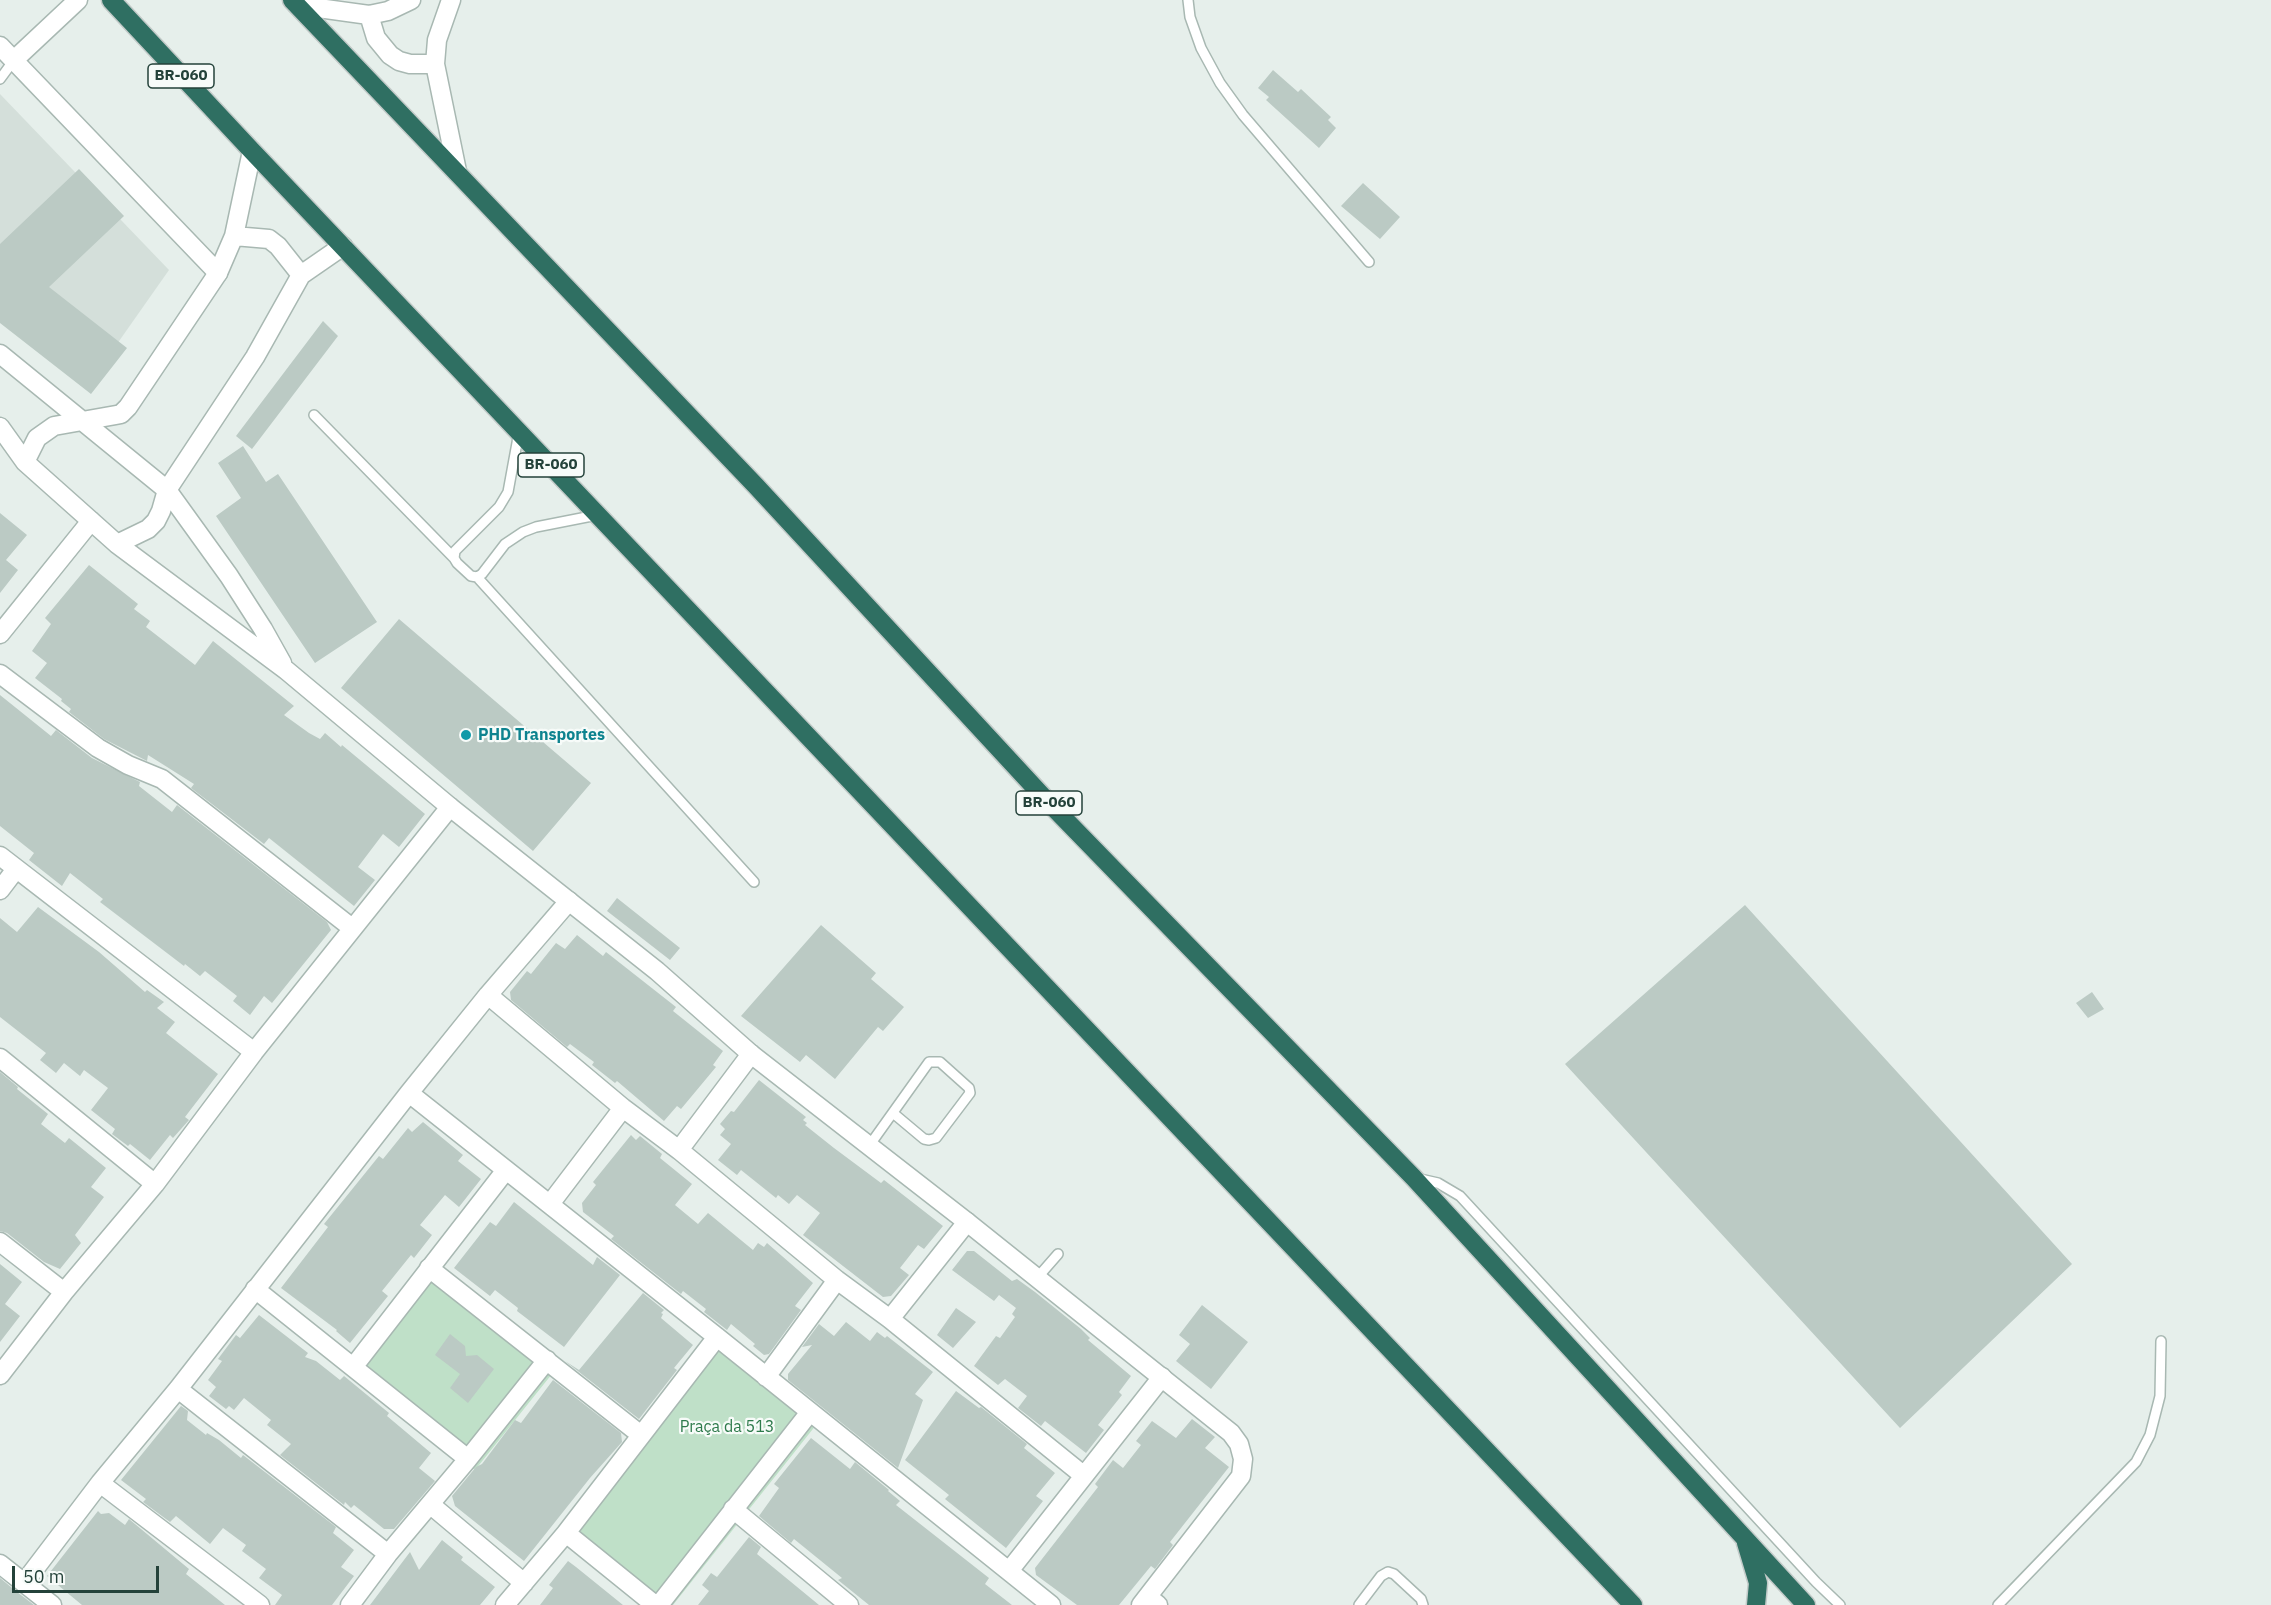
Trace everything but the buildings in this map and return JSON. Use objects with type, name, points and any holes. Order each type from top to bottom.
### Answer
[{"type":"highway","name":"BR-060","points":[[111,0],[1633,1605]]},
{"type":"highway","name":"BR-060","points":[[295,2],[756,486],[1049,803],[1413,1177],[1806,1605]]},
{"type":"highway","points":[[1745,1540],[1758,1583],[1756,1605]]},
{"type":"street","points":[[14,60],[78,0]]},
{"type":"street","points":[[295,2],[369,15],[387,11],[411,0]]},
{"type":"street","points":[[451,0],[437,40],[435,64],[457,171]]},
{"type":"street","points":[[369,15],[376,38],[390,55],[410,64],[435,64]]},
{"type":"street","points":[[0,46],[218,273]]},
{"type":"street","points":[[25,462],[32,445],[48,429],[79,420],[121,414],[128,406],[218,273],[234,236],[252,151]]},
{"type":"street","points":[[234,236],[269,239],[279,246],[301,275]]},
{"type":"street","points":[[117,544],[148,529],[156,521],[167,490],[255,357],[301,275],[343,246]]},
{"type":"street","points":[[0,354],[167,490],[229,576],[286,670]]},
{"type":"street","points":[[0,427],[25,462],[117,544],[286,670],[450,807],[657,971],[751,1054],[1232,1433],[1239,1444],[1243,1459],[1241,1476],[1149,1602]]},
{"type":"street","points":[[0,634],[91,521]]},
{"type":"street","points":[[0,674],[98,748],[128,765],[162,778],[352,928]]},
{"type":"street","points":[[0,1375],[64,1292],[154,1184],[352,928],[450,807]]},
{"type":"street","points":[[0,856],[254,1053]]},
{"type":"street","points":[[0,890],[16,869]]},
{"type":"street","points":[[24,1583],[100,1483],[178,1389],[409,1093],[488,995],[569,901]]},
{"type":"street","points":[[488,995],[623,1108],[679,1150],[837,1280],[890,1319],[1083,1475]]},
{"type":"street","points":[[679,1150],[751,1054]]},
{"type":"street","points":[[0,1058],[154,1184]]},
{"type":"street","points":[[409,1093],[1051,1605]]},
{"type":"street","points":[[550,1204],[623,1108]]},
{"type":"street","points":[[354,1366],[506,1170]]},
{"type":"street","points":[[890,1319],[967,1222]]},
{"type":"street","points":[[0,1242],[64,1292]]},
{"type":"street","points":[[429,1268],[641,1435]]},
{"type":"street","points":[[766,1377],[837,1280]]},
{"type":"street","points":[[255,1289],[468,1459]]},
{"type":"street","points":[[505,1605],[566,1533],[717,1337]]},
{"type":"street","points":[[350,1605],[388,1554],[468,1459],[547,1359]]},
{"type":"street","points":[[1009,1571],[1162,1377]]},
{"type":"street","points":[[178,1389],[388,1554]]},
{"type":"street","points":[[566,1533],[657,1605],[810,1412]]},
{"type":"street","points":[[100,1483],[260,1605]]},
{"type":"street","points":[[431,1504],[524,1583]]},
{"type":"street","points":[[733,1509],[849,1605]]},
{"type":"street","points":[[0,1564],[52,1605]]},
{"type":"lane","points":[[1188,0],[1190,17],[1201,48],[1220,82],[1243,115],[1368,262]]},
{"type":"lane","points":[[0,79],[14,60]]},
{"type":"lane","points":[[315,415],[465,572],[477,577],[754,882]]},
{"type":"lane","points":[[454,558],[455,551],[499,507],[508,492],[519,432]]},
{"type":"lane","points":[[477,577],[482,574],[505,544],[523,532],[536,527],[598,515]]},
{"type":"lane","points":[[869,1146],[892,1113],[928,1062],[934,1060],[940,1062],[969,1088],[970,1093],[936,1138],[924,1139],[892,1113]]},
{"type":"lane","points":[[1413,1177],[1438,1183],[1460,1196],[1816,1582],[1840,1605]]},
{"type":"lane","points":[[1037,1278],[1058,1254]]},
{"type":"lane","points":[[1998,1605],[2136,1462],[2150,1435],[2160,1396],[2161,1341]]},
{"type":"lane","points":[[1359,1605],[1381,1575],[1388,1572],[1394,1574],[1421,1599],[1423,1605]]},
{"type":"shaded area","points":[[0,94],[169,270],[91,381],[0,314]]},
{"type":"green space","points":[[431,1258],[560,1364],[475,1470],[347,1361]]},
{"type":"green space","name":"Praça da 513","points":[[718,1327],[824,1415],[673,1605],[643,1605],[557,1535]]},
{"type":"place","name":"PHD Transportes","points":[[466,735]]}]
